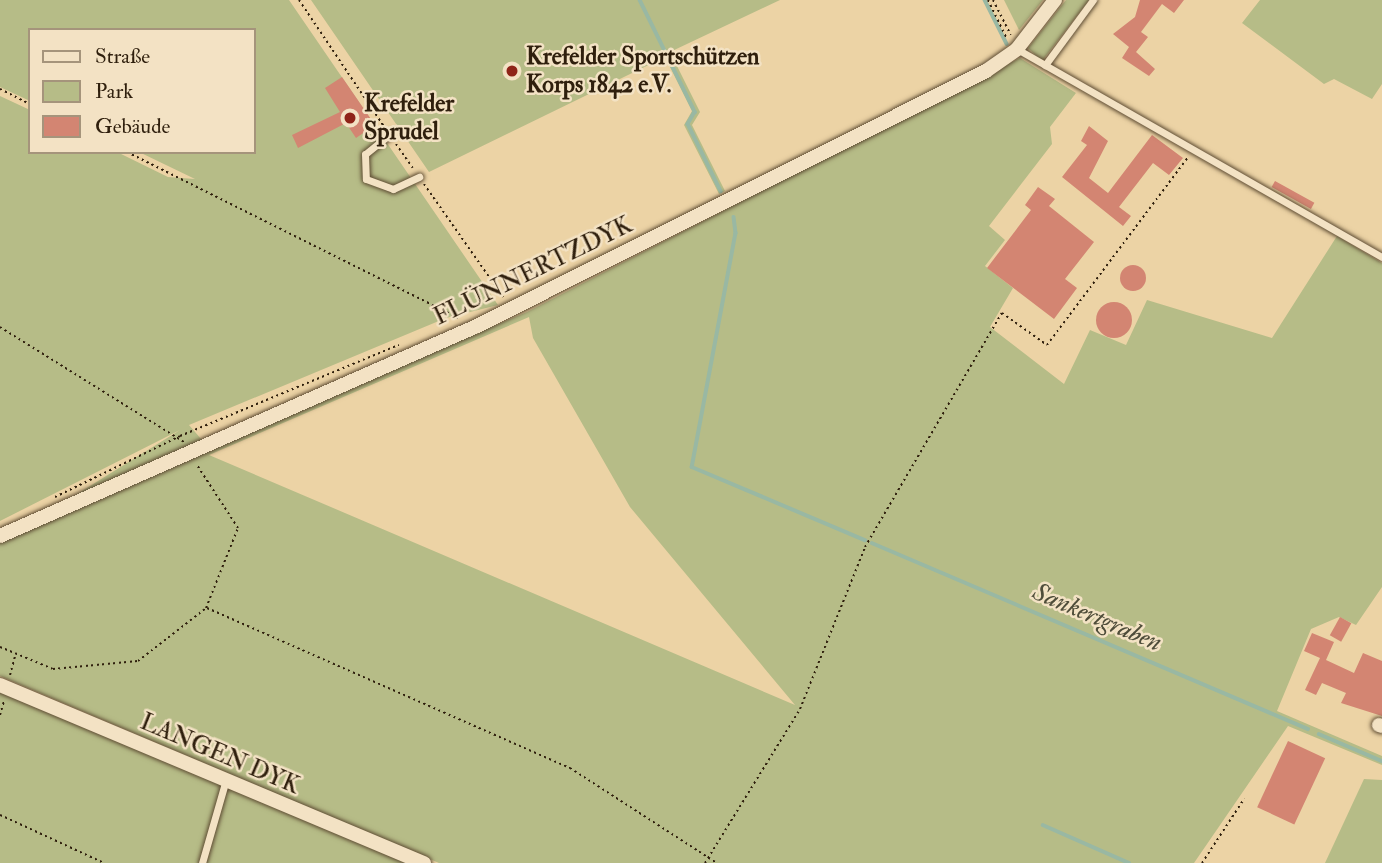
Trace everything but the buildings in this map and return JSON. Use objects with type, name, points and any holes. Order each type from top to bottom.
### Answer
[{"type":"street","name":"FLÜNNERTZDYK","points":[[0,536],[184,442],[488,321],[986,71],[1017,49],[1055,0]]},
{"type":"street","name":"LANGEN DYK","points":[[0,685],[225,783],[424,863]]},
{"type":"lane","points":[[1045,65],[1093,0]]},
{"type":"lane","points":[[1017,49],[1382,257]]},
{"type":"lane","points":[[390,134],[365,153],[366,179],[393,189],[419,177]]},
{"type":"lane","points":[[202,863],[225,783]]},
{"type":"path","points":[[299,0],[508,305]]},
{"type":"path","points":[[988,0],[1017,49]]},
{"type":"path","points":[[993,0],[1017,49]]},
{"type":"path","points":[[0,89],[28,103]]},
{"type":"path","points":[[705,863],[800,709],[865,547],[1002,313],[1047,345],[1193,151]]},
{"type":"path","points":[[131,154],[467,322],[457,324]]},
{"type":"path","points":[[0,327],[184,442],[239,528],[206,608],[138,661],[53,669],[0,647]]},
{"type":"path","points":[[48,500],[411,340]]},
{"type":"path","points":[[206,608],[570,768],[717,863]]},
{"type":"path","points":[[1202,863],[1244,799]]},
{"type":"path","points":[[0,815],[104,863]]},
{"type":"green space","points":[[0,0],[289,0],[498,305],[446,318],[189,425],[208,447],[527,312],[1020,58],[1076,93],[1050,127],[1052,144],[989,226],[1005,240],[985,266],[1013,288],[990,327],[1064,384],[1090,330],[1126,345],[1147,300],[1272,338],[1337,236],[1382,263],[1382,587],[1356,625],[1339,617],[1311,629],[1277,711],[1382,756],[1382,765],[1288,726],[1194,863],[439,863],[0,676],[0,542],[180,430],[0,521],[0,96],[28,109],[28,154],[121,154],[168,177],[195,179],[143,154],[256,154],[256,28],[28,28],[28,100],[0,87]],"holes":[[[529,317],[533,338],[630,507],[795,705],[209,455]]]},
{"type":"green space","points":[[311,0],[780,0],[670,52],[700,112],[692,125],[725,191],[719,194],[684,125],[692,111],[665,57],[429,172]]},
{"type":"green space","points":[[1004,0],[1043,0],[1019,30]]},
{"type":"green space","points":[[1066,0],[1089,0],[1042,61],[1028,48]]},
{"type":"green space","points":[[1260,0],[1382,0],[1382,84],[1372,99],[1334,79],[1324,84],[1242,23]]},
{"type":"green space","points":[[0,685],[407,863],[0,863]]},
{"type":"green space","points":[[1364,779],[1382,780],[1382,863],[1325,863]]},
{"type":"waterway","name":"Sankertgraben","points":[[640,0],[695,112],[688,124],[721,191]]},
{"type":"waterway","points":[[985,0],[1007,44]]},
{"type":"waterway","name":"Sankertgraben","points":[[734,217],[736,233],[692,467],[865,540]]},
{"type":"waterway","name":"Sankertgraben","points":[[872,543],[1308,729]]},
{"type":"waterway","name":"Sankertgraben","points":[[1319,734],[1382,761]]},
{"type":"waterway","points":[[1043,825],[1129,863]]},
{"type":"place","name":"Krefelder Sportschützen Korps 1842 e.V.","points":[[512,71]]},
{"type":"place","name":"Krefelder Sprudel","points":[[350,118]]}]
